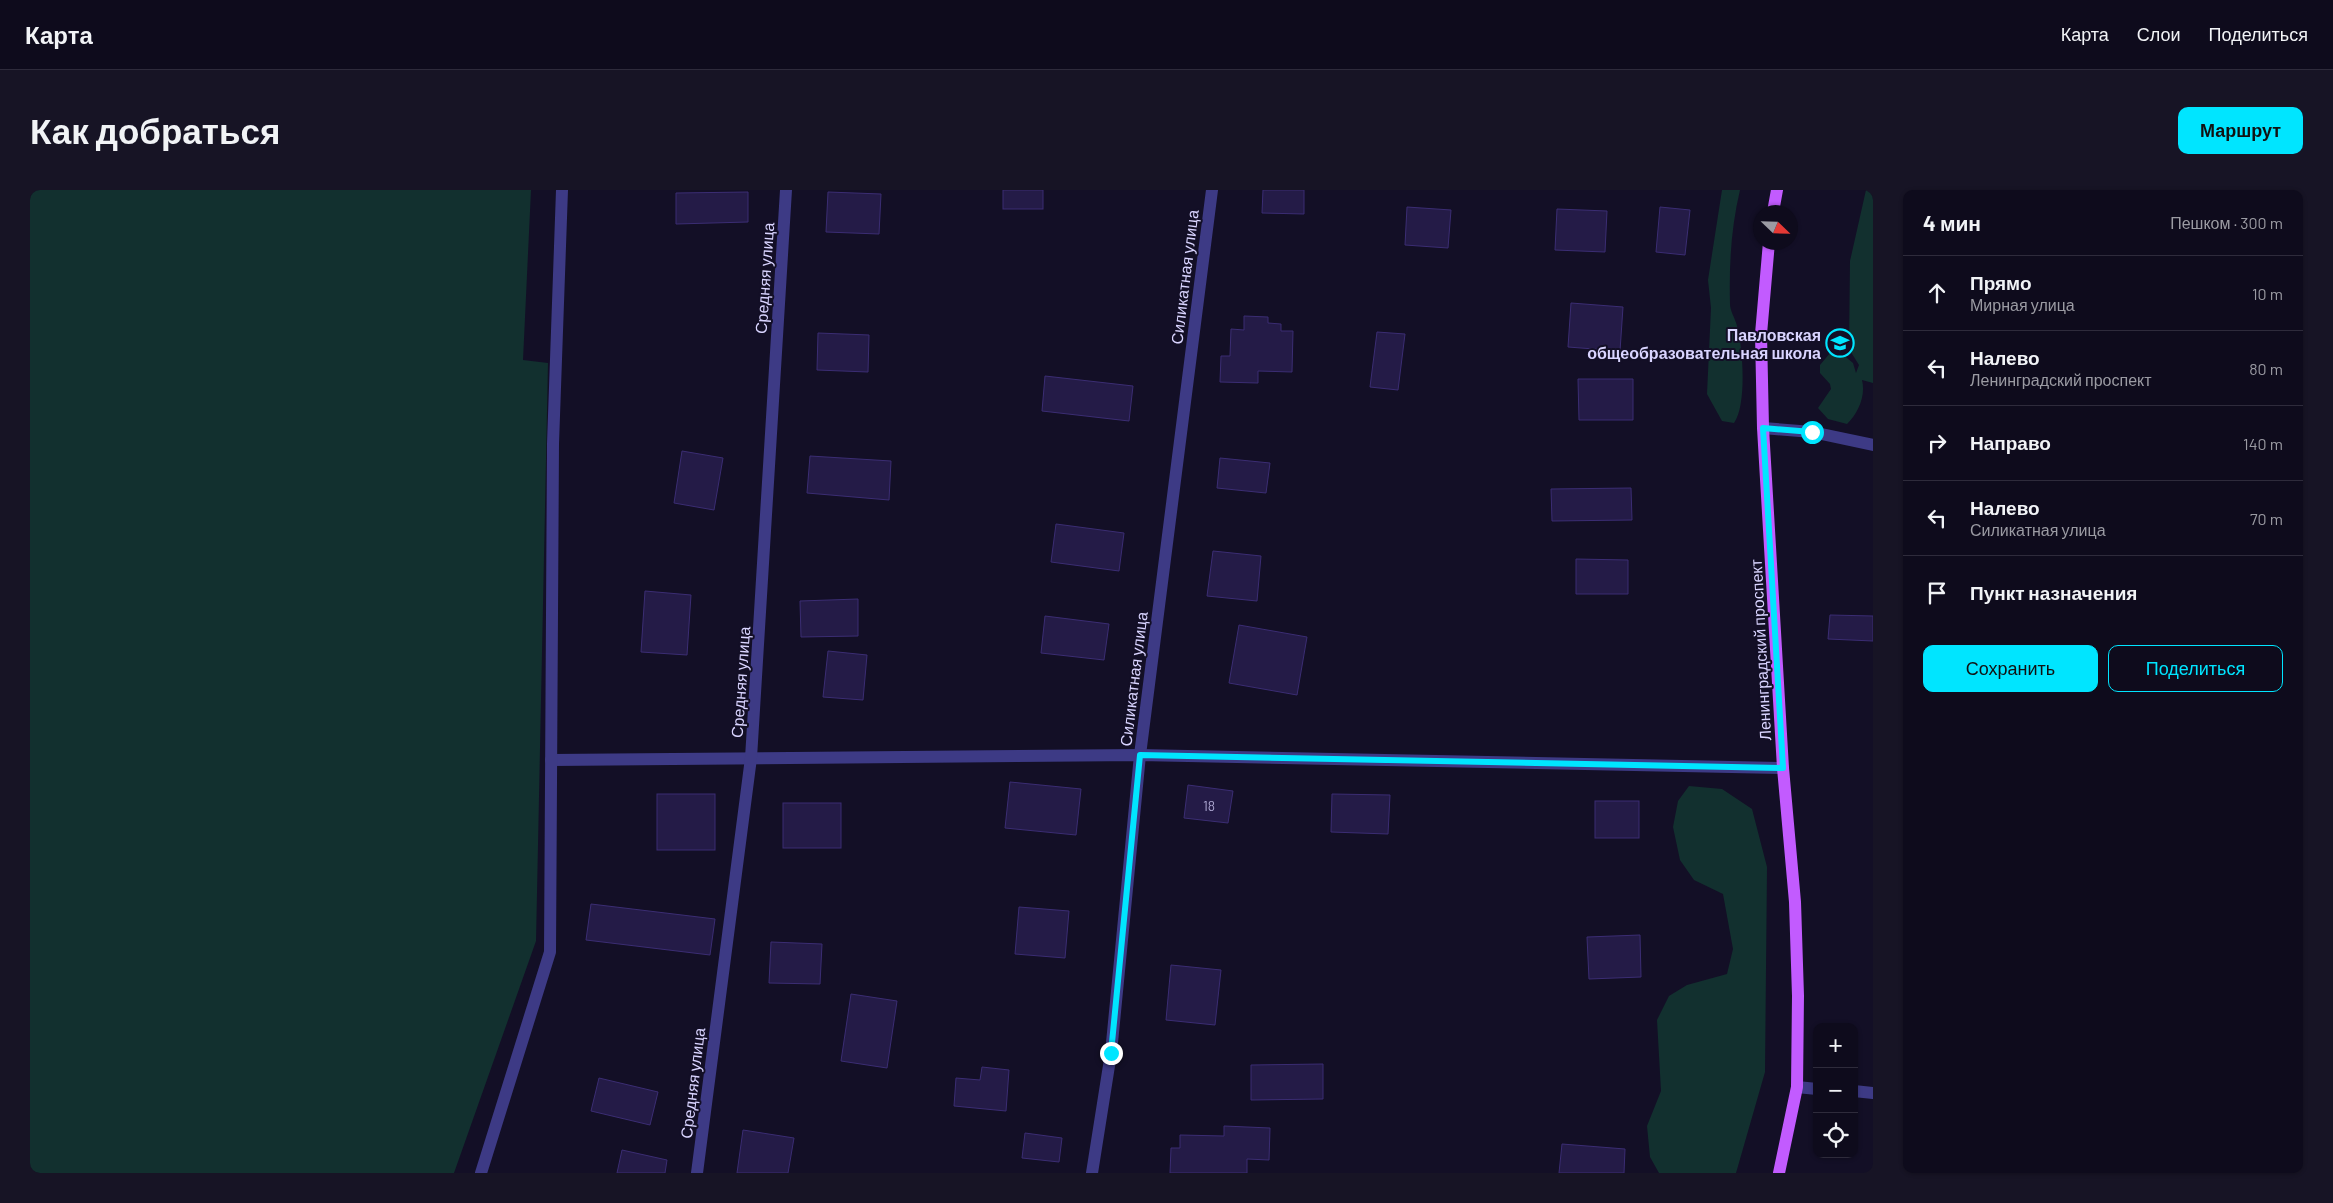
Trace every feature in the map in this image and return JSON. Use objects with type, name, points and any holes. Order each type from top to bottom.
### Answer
[{"type":"main road","points":[[1774,205],[1777,190]]},
{"type":"main road","name":"Ленинградский проспект","points":[[1768,250],[1761,334],[1763,428],[1783,768],[1795,902],[1798,996],[1797,1087],[1779,1173]]},
{"type":"street","points":[[481,1173],[550,952],[553,444],[562,190]]},
{"type":"street","name":"Средняя улица","points":[[697,1173],[751,758],[786,190]]},
{"type":"street","name":"Силикатная улица","points":[[1092,1173],[1111,1053],[1140,755],[1212,190]]},
{"type":"street","points":[[1763,428],[1812,432],[1873,444]]},
{"type":"street","points":[[552,760],[1140,755],[1783,768]]},
{"type":"street","points":[[1797,1087],[1813,1088]]},
{"type":"street","points":[[1858,1091],[1873,1093]]},
{"type":"green space","points":[[30,190],[531,190],[523,360],[548,363],[536,941],[454,1173],[30,1173]]},
{"type":"green space","points":[[1722,190],[1740,190],[1731,247],[1730,275],[1730,307],[1739,336],[1743,376],[1741,403],[1734,423],[1722,421],[1707,394],[1711,308],[1708,280]]},
{"type":"green space","points":[[1866,190],[1873,190],[1873,383],[1862,380],[1863,392],[1860,404],[1855,415],[1847,424],[1828,419],[1818,408],[1831,389],[1830,384],[1820,373],[1820,365],[1831,352],[1842,354],[1853,363],[1856,373],[1859,365],[1849,349],[1850,261]]},
{"type":"green space","points":[[1689,786],[1722,789],[1752,809],[1767,867],[1765,1072],[1736,1173],[1659,1173],[1650,1157],[1647,1126],[1661,1091],[1657,1020],[1669,996],[1687,985],[1727,974],[1733,949],[1723,894],[1694,880],[1680,860],[1673,827],[1678,801]]},
{"type":"building","points":[[1003,190],[1043,190],[1043,209],[1003,209]]},
{"type":"building","points":[[1263,190],[1304,190],[1304,214],[1262,213]]},
{"type":"building","points":[[748,192],[748,222],[676,224],[676,193]]},
{"type":"building","points":[[828,192],[881,194],[879,234],[826,232]]},
{"type":"building","points":[[1407,207],[1451,210],[1448,248],[1405,245]]},
{"type":"building","points":[[1660,207],[1690,210],[1685,255],[1656,252]]},
{"type":"building","points":[[1557,209],[1607,211],[1605,252],[1555,250]]},
{"type":"building","points":[[1571,303],[1623,307],[1620,351],[1568,347]]},
{"type":"building","points":[[1244,316],[1268,317],[1268,323],[1281,324],[1281,331],[1293,331],[1292,372],[1258,371],[1258,383],[1220,382],[1221,356],[1230,356],[1231,329],[1244,330]]},
{"type":"building","points":[[1377,332],[1405,334],[1398,390],[1370,387]]},
{"type":"building","points":[[818,333],[869,335],[868,372],[817,370]]},
{"type":"building","points":[[1045,376],[1133,386],[1129,421],[1042,411]]},
{"type":"building","points":[[1578,379],[1633,379],[1633,420],[1579,420]]},
{"type":"building","points":[[682,451],[723,458],[714,510],[674,503]]},
{"type":"building","points":[[810,456],[891,461],[889,500],[807,493]]},
{"type":"building","points":[[1220,458],[1270,463],[1266,493],[1217,488]]},
{"type":"building","points":[[1631,488],[1632,520],[1552,521],[1551,489]]},
{"type":"building","points":[[1056,524],[1124,533],[1119,571],[1051,562]]},
{"type":"building","points":[[1213,551],[1261,556],[1257,601],[1207,596]]},
{"type":"building","points":[[1576,559],[1628,560],[1628,594],[1576,594]]},
{"type":"building","points":[[645,591],[691,595],[687,655],[641,652]]},
{"type":"building","points":[[858,599],[858,636],[801,637],[800,601]]},
{"type":"building","points":[[1830,615],[1873,616],[1873,641],[1828,639]]},
{"type":"building","points":[[1045,616],[1109,624],[1104,660],[1041,653]]},
{"type":"building","points":[[1239,625],[1307,637],[1297,695],[1229,683]]},
{"type":"building","points":[[828,651],[867,655],[863,700],[823,697]]},
{"type":"building","points":[[1010,782],[1081,789],[1076,835],[1005,828]]},
{"type":"building","points":[[1188,785],[1233,791],[1228,823],[1184,818]]},
{"type":"building","points":[[657,794],[715,794],[715,850],[657,850]]},
{"type":"building","points":[[1332,794],[1390,795],[1388,834],[1331,832]]},
{"type":"building","points":[[1595,801],[1639,801],[1639,838],[1595,838]]},
{"type":"building","points":[[783,803],[841,803],[841,848],[783,848]]},
{"type":"building","points":[[591,904],[715,919],[710,955],[586,940]]},
{"type":"building","points":[[1019,907],[1069,911],[1065,958],[1015,954]]},
{"type":"building","points":[[1640,935],[1641,977],[1589,979],[1587,937]]},
{"type":"building","points":[[771,942],[822,944],[820,984],[769,983]]},
{"type":"building","points":[[1171,965],[1221,970],[1215,1025],[1166,1020]]},
{"type":"building","points":[[851,994],[897,1001],[887,1068],[841,1061]]},
{"type":"building","points":[[1323,1064],[1323,1099],[1251,1100],[1251,1065]]},
{"type":"building","points":[[982,1067],[1009,1070],[1006,1111],[954,1106],[956,1078],[980,1080]]},
{"type":"building","points":[[599,1078],[658,1092],[650,1125],[591,1111]]},
{"type":"building","points":[[1224,1126],[1270,1128],[1269,1160],[1247,1159],[1247,1173],[1170,1173],[1171,1148],[1180,1148],[1180,1135],[1224,1136]]},
{"type":"building","points":[[743,1130],[794,1138],[788,1173],[737,1173]]},
{"type":"building","points":[[1025,1133],[1062,1138],[1059,1162],[1022,1158]]},
{"type":"building","points":[[1562,1144],[1625,1149],[1624,1173],[1559,1173]]},
{"type":"building","points":[[622,1150],[667,1160],[665,1173],[617,1173]]},
{"type":"place","name":"Павловская общеобразовательная школа","points":[[1840,343]]},
{"type":"route","points":[[1111,1053],[1140,755],[1783,768],[1763,428],[1812,432]]}]
